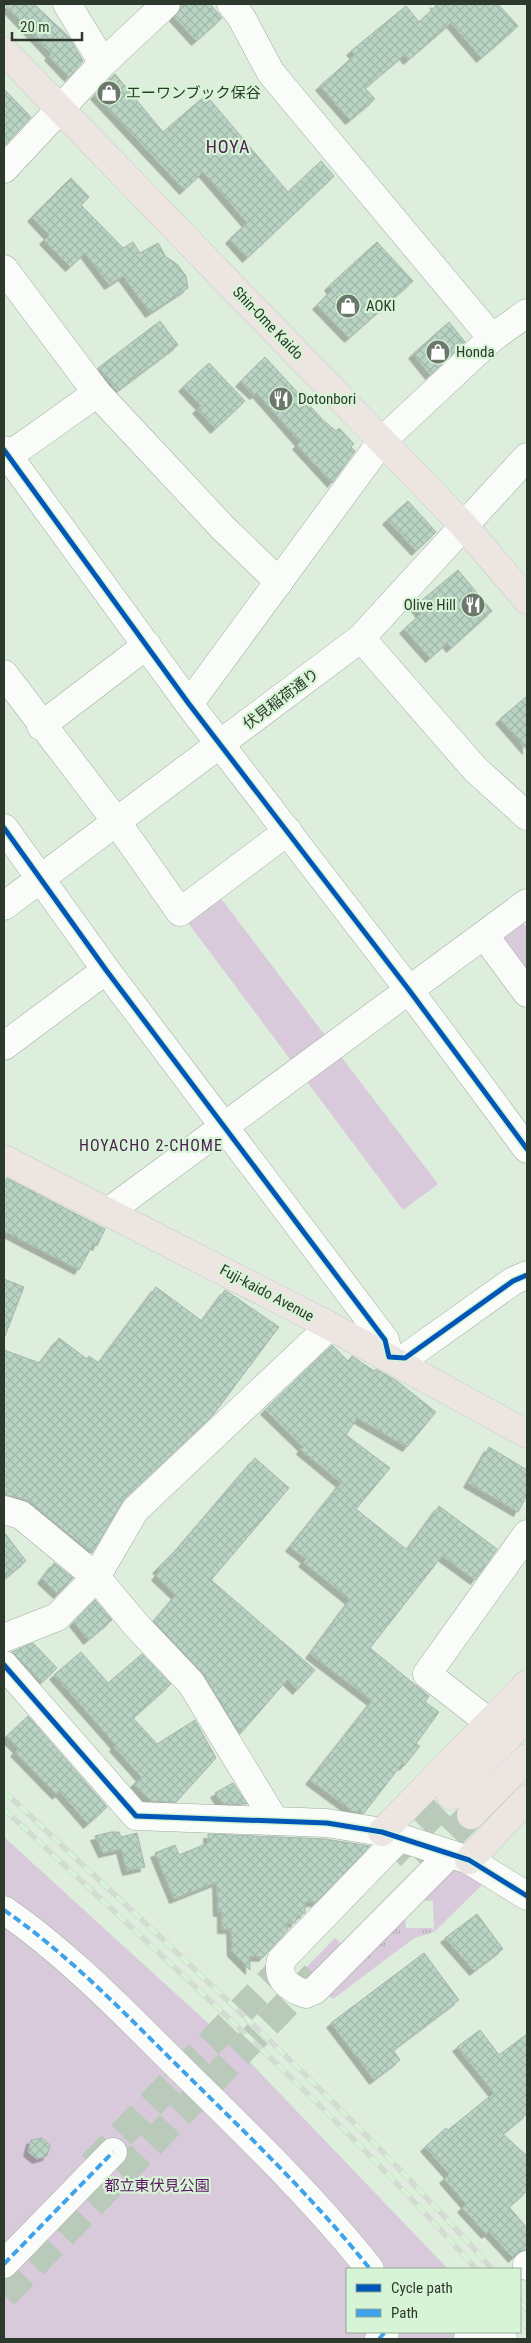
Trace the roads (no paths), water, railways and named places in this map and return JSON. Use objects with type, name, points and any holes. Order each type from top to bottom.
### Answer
[{"type":"main road","name":"Shin-Ome Kaido","points":[[4,51],[62,108],[464,527],[527,600]]},
{"type":"main road","name":"Fuji-kaido Avenue","points":[[4,1159],[330,1326],[527,1434]]},
{"type":"main road","points":[[391,1835],[527,1684]]},
{"type":"main road","points":[[450,1796],[527,1716]]},
{"type":"main road","points":[[471,1814],[527,1758]]},
{"type":"main road","points":[[460,1857],[527,1799]]},
{"type":"street","points":[[67,4],[103,63]]},
{"type":"street","points":[[4,169],[103,63],[166,4]]},
{"type":"street","points":[[231,4],[241,17],[271,72],[492,338]]},
{"type":"street","points":[[4,269],[97,393],[223,528],[279,582]]},
{"type":"street","points":[[189,704],[382,441],[492,338],[527,313]]},
{"type":"street","points":[[97,393],[5,455],[189,704],[221,743],[409,990],[527,1149]]},
{"type":"street","name":"伏見稲荷通り","points":[[4,906],[361,638],[527,458]]},
{"type":"street","points":[[361,638],[475,769],[527,816]]},
{"type":"street","points":[[41,726],[147,645]]},
{"type":"street","points":[[4,674],[41,726],[116,821],[180,912],[288,831]]},
{"type":"street","points":[[4,828],[106,970],[225,1125],[385,1340],[388,1357],[405,1358],[512,1281],[527,1275]]},
{"type":"street","points":[[108,1212],[527,903]]},
{"type":"street","points":[[484,935],[527,993]]},
{"type":"street","points":[[4,1046],[106,970]]},
{"type":"street","points":[[4,1638],[57,1617],[96,1577],[135,1510],[330,1326]]},
{"type":"street","points":[[4,1510],[21,1515],[96,1577],[137,1626],[191,1683],[275,1821]]},
{"type":"street","points":[[490,1723],[427,1674],[527,1534]]},
{"type":"street","points":[[4,1665],[136,1816],[327,1823],[391,1835],[460,1857],[527,1896]]},
{"type":"street","points":[[391,1835],[281,1960],[279,1968],[281,1975],[290,1986],[306,1994],[315,1990],[460,1857]]},
{"type":"street","points":[[4,1910],[54,1947],[152,2040],[292,2178],[369,2268]]},
{"type":"street","points":[[4,2264],[113,2152]]},
{"type":"tunnel","points":[[391,1856],[451,1796]]},
{"type":"tunnel","points":[[422,1865],[471,1815]]},
{"type":"tunnel","points":[[92,2165],[295,1955]]},
{"type":"tunnel","points":[[4,2295],[315,1975]]},
{"type":"railway","points":[[4,1791],[315,2084],[434,2206],[491,2268]]},
{"type":"railway","points":[[4,1809],[305,2091],[420,2208],[475,2268]]},
{"type":"railway","points":[[521,2302],[527,2310]]},
{"type":"railway","points":[[521,2320],[527,2327]]},
{"type":"place","name":"エーワンブック保谷","points":[[109,93]]},
{"type":"place","name":"AOKI","points":[[348,306]]},
{"type":"place","name":"Honda","points":[[438,352]]},
{"type":"place","name":"Dotonbori","points":[[281,399]]},
{"type":"place","name":"Olive Hill","points":[[473,605]]},
{"type":"district","name":"HOYA","points":[[228,147]]},
{"type":"district","name":"HOYACHO 2-CHOME","points":[[151,1145]]},
{"type":"park label","name":"都立東伏見公園","points":[[157,2186]]}]
